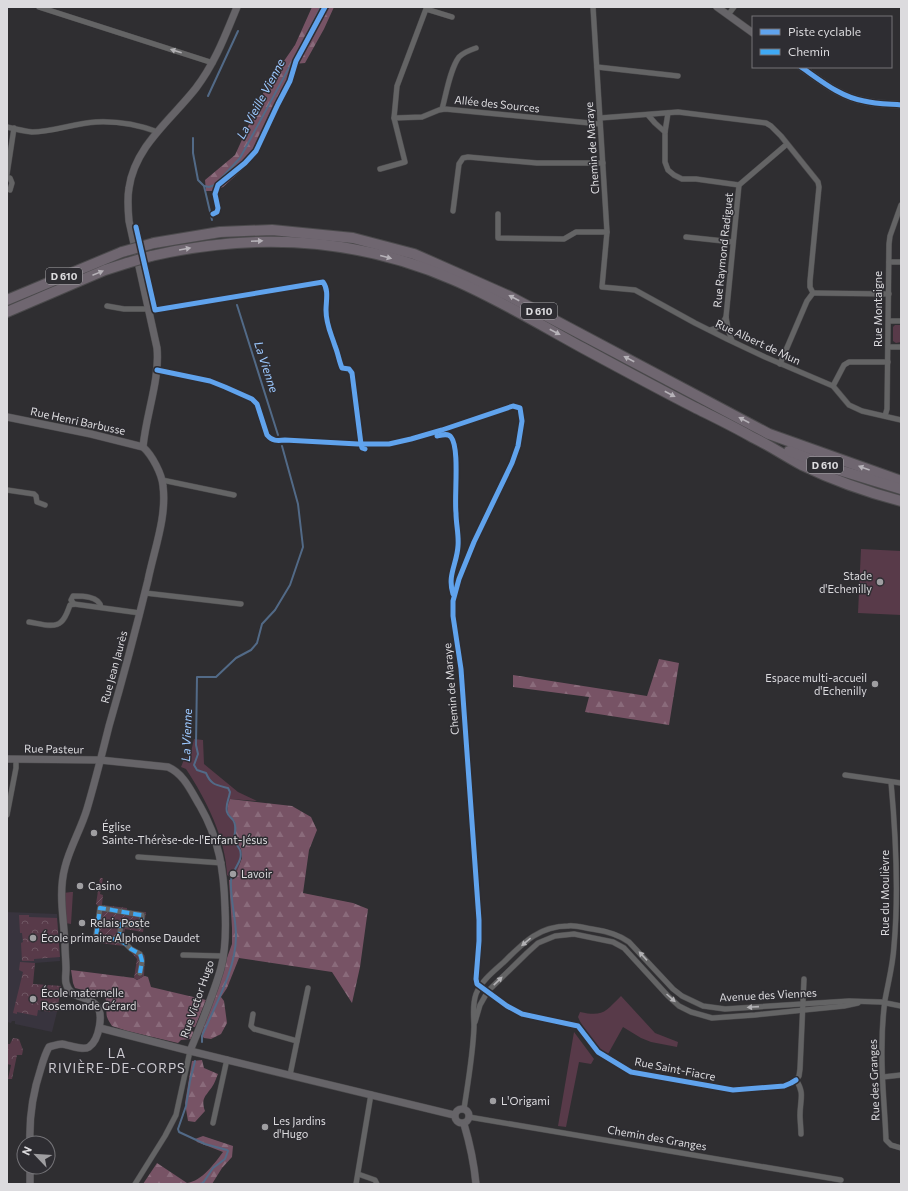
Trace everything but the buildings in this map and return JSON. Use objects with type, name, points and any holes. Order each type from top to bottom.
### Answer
[{"type":"highway","name":"D 610","points":[[7,299],[122,252],[154,243],[220,232],[272,230],[353,238],[414,254],[509,296],[769,434],[901,481]]},
{"type":"highway","name":"D 610","points":[[7,313],[105,270],[151,256],[198,246],[268,241],[321,244],[349,248],[425,268],[474,289],[692,406],[752,436],[839,470],[901,488]]},
{"type":"highway","points":[[752,436],[809,468],[846,484],[901,501]]},
{"type":"street","points":[[39,7],[213,63]]},
{"type":"street","points":[[143,447],[158,360],[157,348],[129,221],[128,188],[131,176],[149,142],[195,89],[213,63],[237,7]]},
{"type":"street","name":"Chemin de Maraye","points":[[593,7],[607,232],[602,287]]},
{"type":"street","points":[[717,7],[752,31]]},
{"type":"street","points":[[728,15],[734,7]]},
{"type":"street","points":[[380,169],[405,162],[394,118],[397,86],[426,9],[452,17]]},
{"type":"street","points":[[442,109],[455,65],[464,53],[476,48]]},
{"type":"street","points":[[597,67],[678,76]]},
{"type":"street","points":[[802,68],[841,93],[862,101],[884,104],[901,104]]},
{"type":"street","name":"Allée des Sources","points":[[394,118],[422,117],[442,109],[600,121],[678,112],[766,123],[772,126],[818,182],[819,187],[810,281],[810,287],[813,293]]},
{"type":"street","points":[[668,113],[665,132],[665,162],[668,170],[682,179],[696,179],[740,185],[787,144]]},
{"type":"street","points":[[648,115],[665,132]]},
{"type":"street","points":[[7,127],[32,132],[95,122],[107,122],[121,123],[158,132]]},
{"type":"street","points":[[7,190],[10,190],[12,183],[7,175],[14,128]]},
{"type":"street","points":[[453,211],[459,164],[463,158],[468,157],[537,163],[602,163]]},
{"type":"street","name":"Rue Raymond Radiguet","points":[[732,341],[726,317],[740,185]]},
{"type":"street","name":"Rue Montaigne","points":[[885,416],[887,408],[889,244],[890,236],[901,204]]},
{"type":"street","points":[[498,214],[498,238],[564,239],[576,232],[607,232]]},
{"type":"street","points":[[686,236],[733,242]]},
{"type":"street","points":[[889,262],[901,262]]},
{"type":"street","name":"Rue Albert de Mun","points":[[602,287],[635,290],[732,341],[780,364],[832,386],[849,405],[862,412],[901,420]]},
{"type":"street","points":[[780,364],[807,302],[813,293],[888,294]]},
{"type":"street","points":[[107,306],[124,309],[148,309]]},
{"type":"street","name":"Rue Raymond Radiguet","points":[[710,330],[718,328],[722,325],[726,317]]},
{"type":"street","points":[[889,321],[901,321]]},
{"type":"street","points":[[888,347],[901,347]]},
{"type":"street","points":[[832,386],[844,365],[849,362],[888,362]]},
{"type":"street","name":"Chemin de Maraye","points":[[157,370],[210,381],[252,399],[257,404],[267,435],[270,439],[276,441],[285,440],[389,444],[442,430],[513,406],[520,408],[522,421],[518,446],[511,467],[472,548],[459,580],[453,601],[453,616],[461,669],[479,920],[479,947],[476,979],[477,984],[480,986]]},
{"type":"street","name":"Rue Henri Barbusse","points":[[7,417],[91,434],[143,447]]},
{"type":"street","name":"Rue Jean Jaurès","points":[[100,1028],[99,1009],[97,1005],[69,991],[66,982],[61,891],[65,866],[87,808],[140,613],[163,517],[162,480],[149,452],[143,447]]},
{"type":"street","points":[[162,480],[234,495]]},
{"type":"street","points":[[7,490],[34,494],[37,502],[45,505]]},
{"type":"street","points":[[145,593],[241,604]]},
{"type":"street","points":[[29,622],[51,625],[60,623],[63,621],[70,605],[74,604],[140,613]]},
{"type":"street","name":"Rue Pasteur","points":[[7,759],[100,760]]},
{"type":"street","points":[[7,815],[16,768],[16,759]]},
{"type":"street","name":"Rue Victor Hugo","points":[[100,760],[168,767],[180,774],[202,810],[211,830],[222,863],[226,919],[225,941],[221,968],[190,1051],[454,1115]]},
{"type":"street","points":[[845,775],[901,784]]},
{"type":"street","name":"Rue du Moulièvre","points":[[885,1002],[894,946],[899,886],[891,782]]},
{"type":"street","points":[[138,857],[222,863]]},
{"type":"street","points":[[121,924],[140,926],[142,915],[122,913],[119,911],[100,908],[96,938],[119,940],[140,954],[142,957],[140,973]]},
{"type":"street","points":[[119,940],[122,913]]},
{"type":"street","name":"Avenue des Viennes","points":[[474,1027],[473,1006],[476,994],[480,986],[488,977],[533,936],[554,927],[568,926],[603,931],[622,936],[673,989],[682,996],[702,1006],[725,1009],[849,1001],[885,1002],[901,1006]]},
{"type":"street","name":"Avenue des Viennes","points":[[464,1109],[474,1027],[480,1005],[488,991],[538,943],[554,936],[574,934],[614,942],[624,948],[679,1006],[691,1012],[712,1018],[726,1018],[851,1005],[862,1002]]},
{"type":"street","points":[[183,955],[223,956]]},
{"type":"street","points":[[801,1134],[800,1114],[802,1089],[796,1080],[799,1076],[800,1069],[804,979]]},
{"type":"street","name":"Rue Saint-Fiacre","points":[[480,986],[522,1014],[578,1026],[598,1052],[631,1072],[733,1090],[784,1086],[791,1084],[796,1080]]},
{"type":"street","points":[[290,1075],[308,988]]},
{"type":"street","name":"Rue des Granges","points":[[885,1002],[882,1046],[886,1140],[891,1145],[901,1148]]},
{"type":"street","points":[[253,1014],[251,1026],[254,1029],[297,1040]]},
{"type":"street","points":[[29,1135],[32,1105],[38,1078],[49,1047],[61,1044],[81,1048],[89,1047],[96,1038],[100,1028],[190,1051],[176,1115],[165,1136],[135,1184]]},
{"type":"street","points":[[213,1123],[227,1060]]},
{"type":"street","points":[[883,1077],[901,1074]]},
{"type":"street","points":[[356,1184],[371,1094]]},
{"type":"street","points":[[464,1109],[468,1112],[469,1117],[464,1124],[458,1123],[454,1118],[454,1115],[458,1110],[464,1109]]},
{"type":"street","name":"Chemin des Granges","points":[[469,1117],[841,1180]]},
{"type":"street","points":[[464,1124],[469,1141],[476,1184]]},
{"type":"street","points":[[358,1174],[375,1180],[377,1184]]},
{"type":"shaded area","points":[[7,912],[57,914],[60,961],[35,963],[32,984],[61,986],[52,1032],[15,1024],[15,1021],[12,1021],[11,1023],[7,1022]]},
{"type":"green space","points":[[312,7],[334,7],[324,29],[305,63],[294,64],[288,82],[242,170],[223,187],[215,191],[206,191],[205,180],[235,155],[266,87],[295,45]]},
{"type":"green space","points":[[895,325],[900,325],[901,342],[896,343],[893,341],[893,327]]},
{"type":"green space","name":"Stade d'Echenilly","points":[[861,549],[901,551],[901,615],[858,613]]},
{"type":"green space","points":[[659,659],[679,663],[669,725],[585,712],[589,697],[513,687],[513,675],[647,696]]},
{"type":"green space","points":[[194,739],[203,740],[204,764],[238,792],[257,801],[230,799],[228,813],[236,825],[235,840],[240,849],[241,856],[237,872],[233,870],[230,877],[227,875],[223,847],[214,820],[201,793],[186,769],[181,767],[185,757],[190,756]]},
{"type":"green space","points":[[230,799],[292,806],[311,817],[317,830],[309,850],[303,893],[353,903],[368,909],[360,967],[352,1003],[332,972],[239,958],[227,988],[221,997],[224,1001],[227,1023],[221,1034],[211,1039],[204,1038],[202,1036],[201,1029],[232,944],[229,880],[234,879],[242,858],[241,849],[235,840],[235,822],[228,813]]},
{"type":"green space","points":[[100,878],[103,878],[100,894],[103,895],[102,905],[127,908],[127,911],[146,912],[143,932],[125,929],[123,940],[142,952],[145,957],[144,976],[137,980],[134,978],[137,959],[124,946],[92,942],[98,906],[96,904]]},
{"type":"green space","points":[[73,892],[71,924],[65,923],[63,893]]},
{"type":"green space","name":"École primaire Alphonse Daudet","points":[[19,915],[29,915],[29,917],[57,918],[60,957],[34,959],[34,961],[22,961],[21,943],[23,942],[22,933],[20,933]]},
{"type":"green space","points":[[20,962],[35,963],[33,984],[61,986],[57,1012],[51,1010],[50,1012],[38,1010],[37,1016],[17,1012],[17,1014],[13,1013],[23,972],[19,970]]},
{"type":"green space","points":[[71,970],[134,978],[137,980],[144,976],[148,977],[151,987],[206,1000],[195,1027],[190,1027],[189,1030],[194,1032],[191,1039],[181,1040],[178,1043],[112,1026],[107,1017],[105,997],[103,995],[75,988]]},
{"type":"green space","points":[[621,996],[655,1033],[678,1042],[677,1047],[651,1042],[623,1027],[608,1054],[603,1051],[590,1038],[578,1017],[580,1012],[594,1014],[603,1012]]},
{"type":"green space","points":[[574,1032],[594,1059],[591,1064],[579,1062],[566,1127],[558,1126]]},
{"type":"green space","points":[[13,1038],[19,1039],[23,1050],[22,1055],[17,1055],[12,1079],[8,1079],[11,1065],[7,1064],[7,1044],[10,1044]]},
{"type":"green space","points":[[202,1060],[204,1068],[218,1074],[213,1085],[204,1098],[203,1103],[205,1111],[195,1122],[188,1121],[185,1103],[192,1061]]},
{"type":"green space","points":[[203,1136],[233,1146],[232,1157],[222,1168],[212,1184],[143,1184],[157,1163],[187,1183],[198,1179],[203,1175],[212,1167],[223,1152],[197,1142],[195,1139]]},
{"type":"waterway","name":"La Vieille Vienne","points":[[204,186],[209,187],[215,185],[240,158],[321,7]]},
{"type":"waterway","name":"La Vienne","points":[[208,96],[238,31]]},
{"type":"waterway","name":"La Vienne","points":[[193,138],[193,153],[198,180],[204,186],[212,220]]},
{"type":"waterway","name":"La Vienne","points":[[237,305],[278,435]]},
{"type":"waterway","name":"La Vienne","points":[[202,1042],[202,1036],[224,987],[233,962],[236,936],[231,895],[231,881],[241,854],[234,839],[235,824],[227,812],[230,792],[228,788],[214,784],[206,773],[197,770],[194,765],[198,754],[196,745],[197,677],[216,677],[236,658],[251,650],[257,643],[262,624],[275,610],[290,585],[303,547],[298,504],[282,446]]},
{"type":"waterway","name":"La Vienne","points":[[195,1061],[186,1106],[178,1129],[179,1132],[205,1144],[228,1151],[225,1159],[213,1168],[203,1183],[200,1184]]},
{"type":"marked path","points":[[119,940],[121,924],[141,926],[142,915],[100,908],[96,937],[119,940],[140,954],[142,961],[140,973]]},
{"type":"cycle path","points":[[213,214],[217,212],[218,208],[215,194],[218,185],[245,163],[256,151],[290,81],[296,61],[325,7]]},
{"type":"cycle path","points":[[802,68],[847,96],[869,102],[901,105]]},
{"type":"cycle path","points":[[136,227],[155,310],[323,282],[327,292],[326,315],[329,329],[342,368],[349,369],[352,373],[361,444],[362,448],[365,449]]},
{"type":"cycle path","points":[[157,370],[210,381],[252,399],[257,404],[267,435],[277,440],[389,444],[442,430],[513,406],[520,408],[522,421],[518,446],[512,463],[474,542],[459,579],[453,601],[453,616],[461,669],[479,920],[477,984],[507,1006],[522,1014],[578,1026],[598,1052],[631,1072],[733,1090],[784,1086],[796,1080]]},
{"type":"cycle path","points":[[437,436],[450,436],[454,443],[455,451],[458,542],[451,581],[453,594]]},
{"type":"place","name":"Stade d'Echenilly","points":[[880,582]]},
{"type":"place","name":"Espace multi-accueil d'Echenilly","points":[[875,684]]},
{"type":"place","name":"Église Sainte-Thérèse-de-l'Enfant-Jésus","points":[[94,833]]},
{"type":"place","name":"Lavoir","points":[[233,874]]},
{"type":"place","name":"Casino","points":[[80,886]]},
{"type":"place","name":"Relais Poste","points":[[82,923]]},
{"type":"place","name":"École primaire Alphonse Daudet","points":[[33,938]]},
{"type":"place","name":"École maternelle Rosemonde Gérard","points":[[33,999]]},
{"type":"place","name":"L'Origami","points":[[493,1101]]},
{"type":"place","name":"Les Jardins d'Hugo","points":[[265,1127]]},
{"type":"district","name":"LA RIVIÈRE-DE-CORPS","points":[[117,1060]]}]
